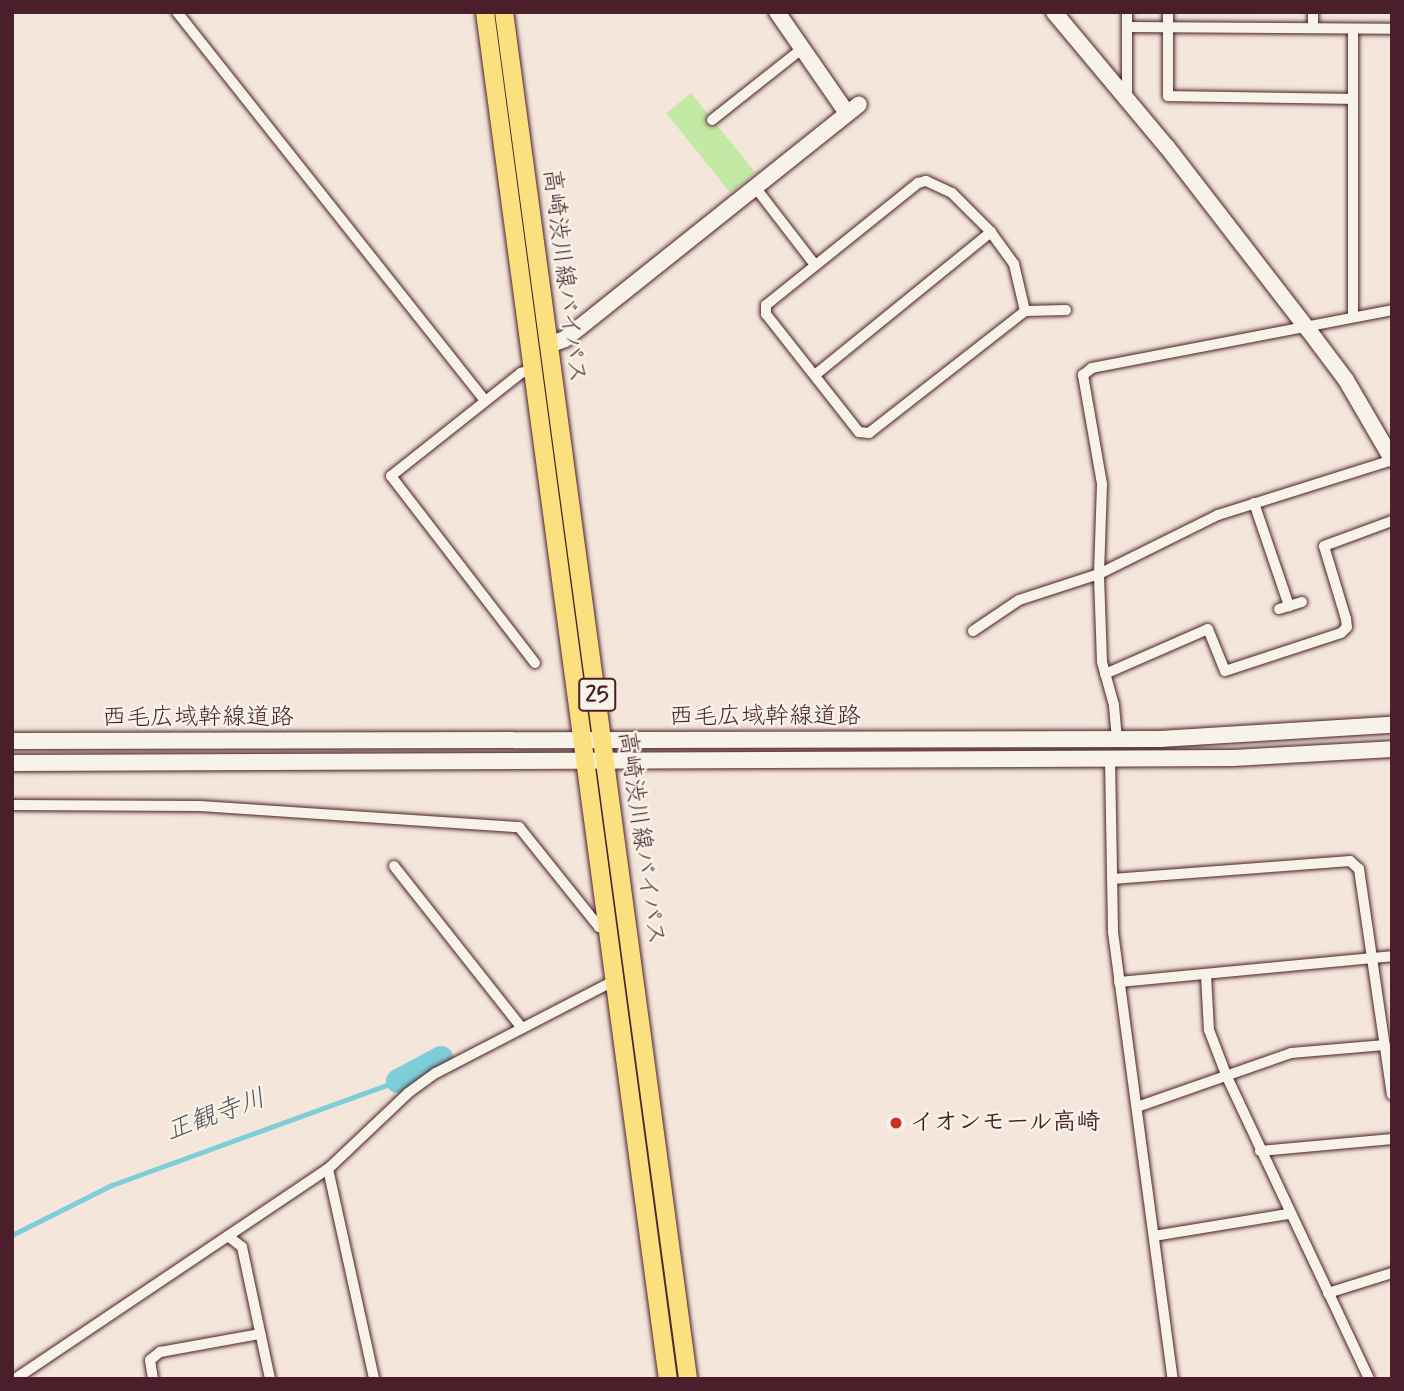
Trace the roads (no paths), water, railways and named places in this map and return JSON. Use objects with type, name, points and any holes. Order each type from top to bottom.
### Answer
[{"type":"main road","name":"高崎渋川線バイパス","points":[[485,12],[585,762],[610,926],[668,1379]]},
{"type":"main road","name":"高崎渋川線バイパス","points":[[504,12],[688,1379]]},
{"type":"street","points":[[177,12],[485,401]]},
{"type":"street","points":[[549,345],[565,340],[853,109],[777,12]]},
{"type":"street","points":[[973,631],[1019,600],[1099,574],[1218,515],[1392,460],[1346,380],[1307,328],[1054,12]]},
{"type":"street","points":[[1127,12],[1127,100]]},
{"type":"street","points":[[1168,12],[1168,96],[1353,99]]},
{"type":"street","points":[[1313,12],[1313,28]]},
{"type":"street","points":[[1127,27],[1392,29]]},
{"type":"street","points":[[1353,29],[1353,317]]},
{"type":"street","points":[[712,120],[804,47]]},
{"type":"street","points":[[1025,311],[1014,264],[991,232],[952,192],[926,181],[918,183],[766,305],[766,314],[859,432],[869,433],[1025,311],[1066,310]]},
{"type":"street","points":[[755,187],[815,265]]},
{"type":"street","points":[[815,375],[991,232]]},
{"type":"street","points":[[1117,740],[1105,674],[1099,574],[1102,484],[1083,375],[1086,370],[1392,310]]},
{"type":"street","points":[[533,369],[485,401],[391,476],[535,663]]},
{"type":"street","points":[[1255,503],[1284,608],[1302,602]]},
{"type":"street","points":[[1105,674],[1209,629],[1225,671],[1341,632],[1347,627],[1346,619],[1324,546],[1392,521]]},
{"type":"street","name":"西毛広域幹線道路","points":[[12,741],[1117,740],[1392,725]]},
{"type":"street","name":"西毛広域幹線道路","points":[[12,763],[1233,758],[1392,749]]},
{"type":"street","points":[[1110,758],[1112,879],[1119,982],[1173,1379]]},
{"type":"street","points":[[12,805],[200,806],[519,827],[599,926],[610,926]]},
{"type":"street","points":[[1112,879],[1350,861],[1359,869],[1392,1095]]},
{"type":"street","points":[[394,866],[521,1027]]},
{"type":"street","points":[[1119,982],[1392,956]]},
{"type":"street","points":[[1206,975],[1209,1030],[1227,1077],[1289,1214],[1369,1379]]},
{"type":"street","points":[[15,1379],[328,1169],[408,1093],[521,1027],[617,979]]},
{"type":"street","points":[[1137,1107],[1291,1054],[1385,1045]]},
{"type":"street","points":[[1260,1151],[1392,1139]]},
{"type":"street","points":[[328,1169],[374,1379]]},
{"type":"street","points":[[1154,1236],[1289,1214]]},
{"type":"street","points":[[228,1236],[242,1247],[270,1379]]},
{"type":"street","points":[[1328,1293],[1392,1273]]},
{"type":"street","points":[[153,1379],[150,1360],[160,1352],[260,1334]]},
{"type":"waterway","name":"正観寺川","points":[[398,1081],[441,1058]]},
{"type":"waterway","name":"正観寺川","points":[[12,1235],[112,1185],[398,1081]]},
{"type":"place","name":"イオンモール高崎","points":[[896,1123]]}]
